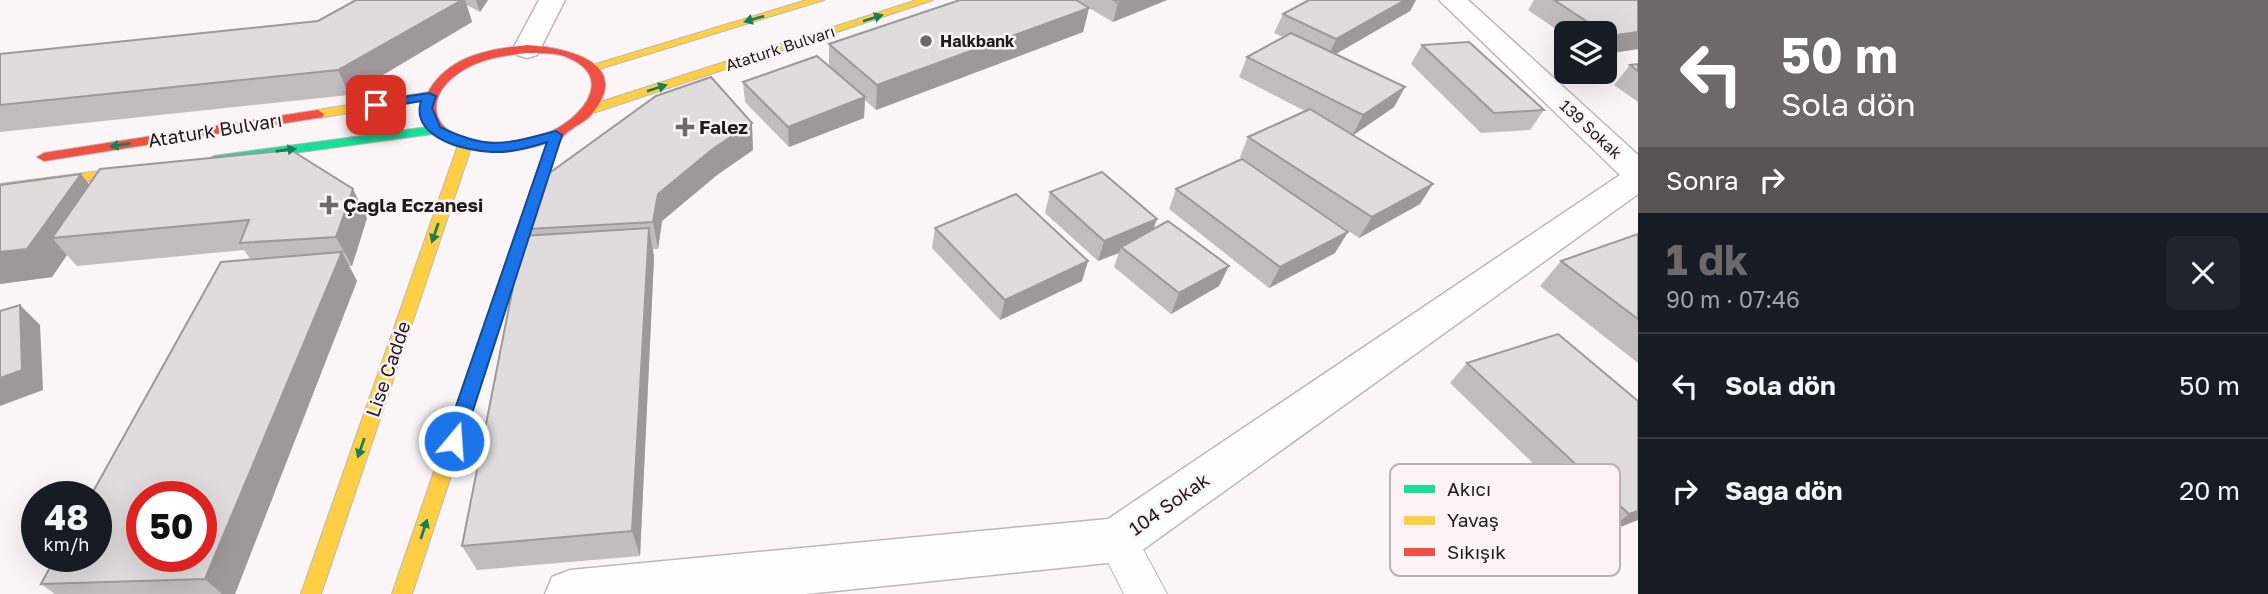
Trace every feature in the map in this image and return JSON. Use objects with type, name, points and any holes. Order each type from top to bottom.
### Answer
[{"type":"main road","name":"Ataturk Bulvarı","points":[[592,67],[819,0]]},
{"type":"main road","name":"Ataturk Bulvarı","points":[[592,108],[928,0]]},
{"type":"main road","points":[[527,49],[553,50],[575,57],[592,67],[599,79],[600,94],[592,108],[577,123],[556,135],[526,144],[494,148],[465,145],[435,130],[428,120],[426,108],[429,96],[440,82],[457,69],[490,56],[527,49]]},
{"type":"main road","name":"Ataturk Bulvarı","points":[[27,159],[429,96]]},
{"type":"main road","name":"Ataturk Bulvarı","points":[[204,161],[435,130]]},
{"type":"main road","points":[[402,594],[556,135]]},
{"type":"main road","name":"Lise Cadde","points":[[311,594],[465,145]]},
{"type":"main road","name":"Ataturk Bulvarı","points":[[0,189],[163,167]]},
{"type":"street","points":[[527,49],[552,0]]},
{"type":"street","name":"139 Sokak","points":[[1452,0],[1638,175]]},
{"type":"street","name":"104 Sokak","points":[[570,594],[1117,540],[1638,175]]},
{"type":"lane","points":[[1117,540],[1146,594]]},
{"type":"building","points":[[356,0],[462,0],[338,70],[0,105],[0,54],[318,21]]},
{"type":"building","points":[[960,0],[1076,0],[1089,8],[877,85],[829,44]]},
{"type":"building","points":[[1309,0],[1405,0],[1336,39],[1283,14]]},
{"type":"building","points":[[1554,0],[1638,0],[1638,32],[1617,35],[1617,21],[1586,21]]},
{"type":"building","points":[[1291,33],[1405,87],[1363,115],[1247,57]]},
{"type":"building","points":[[1469,42],[1544,110],[1494,113],[1422,45]]},
{"type":"building","points":[[817,56],[865,97],[788,127],[743,82]]},
{"type":"building","points":[[711,77],[752,123],[714,148],[658,194],[653,222],[529,229],[537,182],[656,96]]},
{"type":"building","points":[[1310,109],[1433,184],[1372,217],[1248,137]]},
{"type":"building","points":[[291,150],[353,189],[336,237],[240,243],[249,220],[52,238],[100,169]]},
{"type":"building","points":[[1242,159],[1348,232],[1280,267],[1176,189]]},
{"type":"building","points":[[1102,172],[1157,219],[1104,241],[1050,192]]},
{"type":"building","points":[[81,174],[27,249],[0,252],[0,185]]},
{"type":"building","points":[[1016,194],[1088,261],[1005,300],[935,228]]},
{"type":"building","points":[[1168,221],[1229,266],[1179,293],[1121,247]]},
{"type":"building","points":[[649,228],[632,531],[462,546],[523,236]]},
{"type":"building","points":[[1638,234],[1638,319],[1561,261]]},
{"type":"building","points":[[342,252],[217,550],[217,481],[126,481],[126,572],[208,572],[205,579],[41,584],[47,572],[112,572],[112,481],[99,481],[221,262]]},
{"type":"building","points":[[20,305],[22,370],[0,378],[0,311]]},
{"type":"building","points":[[1558,334],[1638,401],[1638,511],[1629,514],[1620,506],[1620,464],[1575,464],[1467,363]]},
{"type":"traffic: fast","points":[[214,160],[435,130]]},
{"type":"traffic: slow","points":[[592,67],[819,0]]},
{"type":"traffic: slow","points":[[592,109],[928,0]]},
{"type":"traffic: slow","points":[[318,114],[429,96]]},
{"type":"traffic: slow","points":[[311,594],[465,145]]},
{"type":"traffic: slow","points":[[0,189],[147,169]]},
{"type":"traffic: slow","points":[[402,594],[504,291]]},
{"type":"traffic: jam","points":[[527,49],[557,51],[575,56],[588,64],[595,73],[597,93],[586,113],[577,121],[545,139],[500,147],[460,143],[436,128],[430,118],[429,106],[432,94],[441,82],[472,61],[527,49]]},
{"type":"traffic: jam","points":[[44,157],[318,114]]},
{"type":"traffic: jam","points":[[504,291],[556,135]]},
{"type":"place","name":"Halkbank","points":[[926,41]]},
{"type":"place","name":"Falez","points":[[685,127]]},
{"type":"place","name":"Çağla Eczanesi","points":[[329,205]]},
{"type":"route","points":[[376,105],[429,96],[426,108],[428,120],[435,130],[465,145],[494,148],[526,144],[556,135],[454,441]]}]
